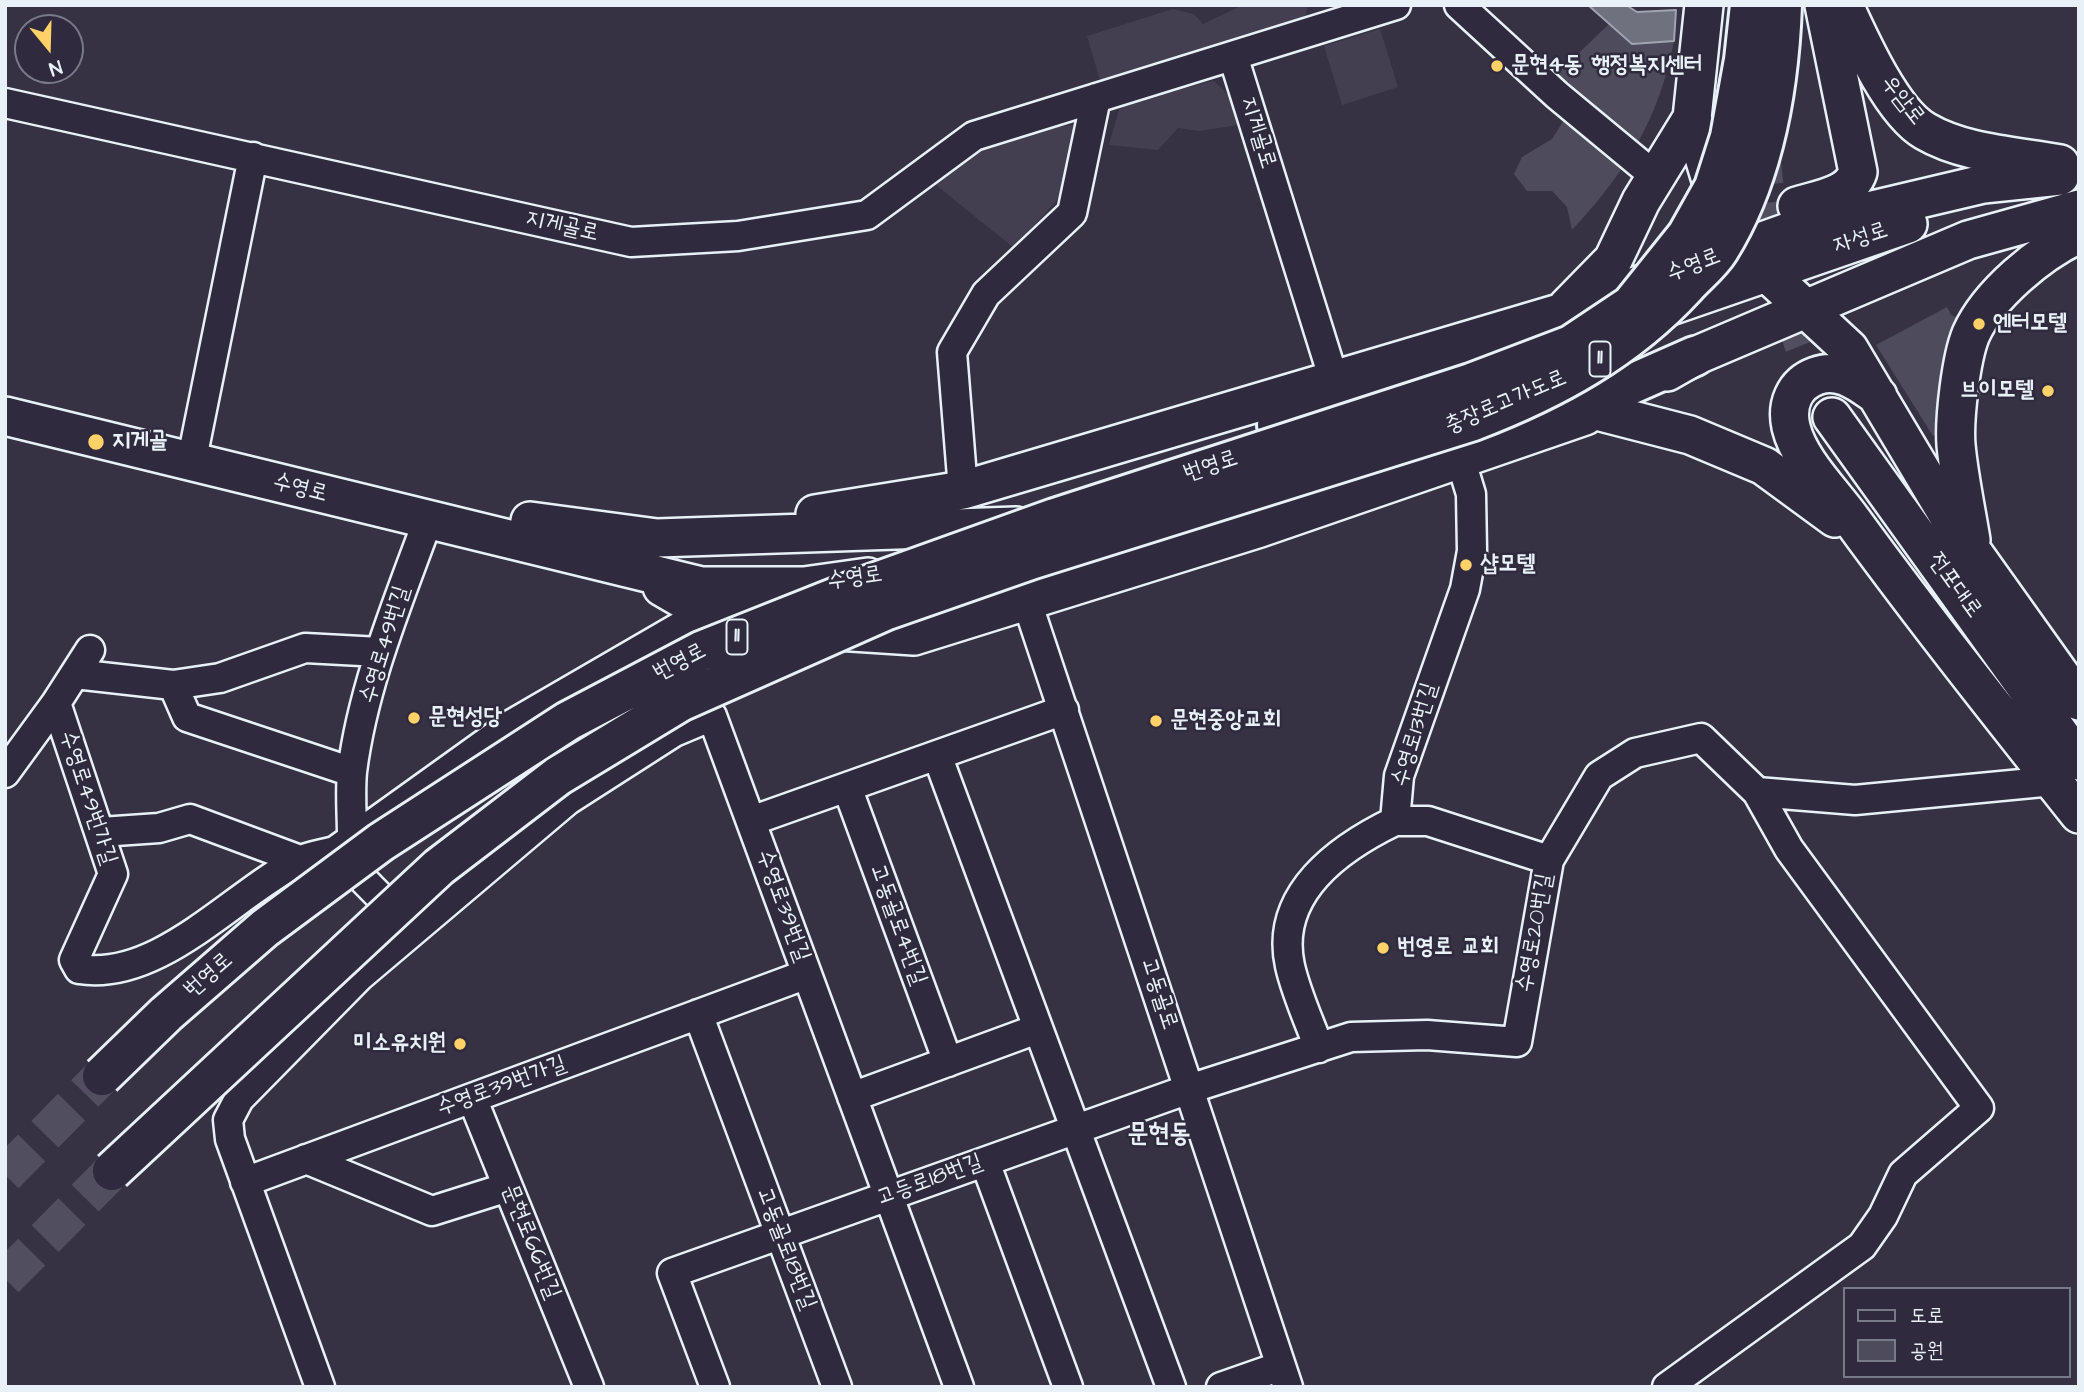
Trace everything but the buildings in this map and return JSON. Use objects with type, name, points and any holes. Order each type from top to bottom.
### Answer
[{"type":"highway","name":"충장로고가도로","points":[[1471,383],[1571,345],[1631,304],[1686,235],[1714,187],[1730,137],[1744,60],[1750,5]]},
{"type":"highway","name":"충장로고가도로","points":[[1211,504],[1473,421],[1522,402],[1588,368],[1658,316],[1718,251],[1746,196],[1761,154],[1776,81],[1782,5]]},
{"type":"highway","points":[[701,651],[828,576],[939,534],[1503,352]]},
{"type":"highway","points":[[696,709],[815,653],[1568,410],[1695,356]]},
{"type":"highway","name":"번영로","points":[[102,1076],[166,1014],[265,928],[381,842],[568,721],[701,651],[857,589],[1055,518],[1471,383]]},
{"type":"highway","name":"번영로","points":[[112,1171],[439,867],[558,776],[696,709],[887,610],[1033,559],[1211,504]]},
{"type":"main road","points":[[1704,5],[1692,118],[1721,213],[1743,246],[1768,274],[1849,349],[1973,555],[2079,701]]},
{"type":"main road","points":[[1759,130],[1764,5]]},
{"type":"main road","points":[[1717,200],[1734,212],[1755,215],[1775,213],[1843,191],[1855,182],[1858,172],[1856,146],[1824,5]]},
{"type":"main road","name":"우암로","points":[[1844,5],[1900,105],[1924,131],[1975,149],[2072,171]]},
{"type":"main road","points":[[1503,352],[1563,312],[1613,260],[1656,177],[1692,118]]},
{"type":"main road","name":"수영로","points":[[5,416],[580,555],[633,554],[802,516],[963,490],[1563,312],[1805,226],[1983,184],[2072,171]]},
{"type":"main road","name":"자성로","points":[[1665,309],[1840,246],[2072,171]]},
{"type":"main road","name":"자성로","points":[[1695,356],[1968,240],[2079,209]]},
{"type":"main road","points":[[1973,555],[1956,444],[1958,396],[1971,334],[2002,290],[2047,253],[2079,234]]},
{"type":"main road","name":"수영로","points":[[5,398],[482,514],[633,554],[657,538],[1004,528],[1157,492],[1263,465],[1462,404],[1665,309]]},
{"type":"main road","name":"수영로","points":[[1503,352],[1665,309]]},
{"type":"main road","name":"수영로","points":[[703,599],[981,561],[1088,533],[1500,403],[1695,356]]},
{"type":"main road","points":[[1879,397],[1851,378],[1828,372],[1812,377],[1796,389],[1789,408],[1791,428],[1800,449],[1874,550],[2072,764],[2079,814]]},
{"type":"main road","points":[[633,554],[703,599],[806,629],[914,636],[1260,528],[1460,458],[1568,410],[1690,435],[1764,466],[1803,493],[1874,550]]},
{"type":"main road","name":"전포대로","points":[[1832,417],[2072,764]]},
{"type":"main road","points":[[703,599],[718,561],[735,545],[782,534]]},
{"type":"street","name":"지게골로","points":[[5,103],[631,242],[738,236],[867,215],[974,136],[1233,56],[1345,13],[1396,5]]},
{"type":"street","points":[[1459,5],[1557,95],[1656,177]]},
{"type":"street","name":"지게골로","points":[[1233,56],[1334,380]]},
{"type":"street","points":[[963,490],[951,352],[986,294],[1072,213],[1096,98]]},
{"type":"street","points":[[195,444],[253,157]]},
{"type":"street","name":"수영로13번길","points":[[1395,821],[1399,776],[1465,589],[1472,551],[1471,494],[1460,458]]},
{"type":"street","name":"수영로49번길","points":[[343,844],[352,772],[380,652],[428,520]]},
{"type":"street","points":[[101,832],[159,828],[190,819],[300,860],[343,844],[512,724],[703,599]]},
{"type":"street","name":"고동골로","points":[[1027,602],[1189,1089],[1280,1380]]},
{"type":"street","points":[[75,674],[173,685],[220,678],[305,648],[380,652]]},
{"type":"street","name":"수영로49번가길","points":[[5,773],[90,650]]},
{"type":"street","points":[[173,685],[187,717],[352,772]]},
{"type":"street","name":"수영로49번가길","points":[[56,702],[113,874],[74,960],[79,969],[94,972],[132,964],[169,947],[300,860]]},
{"type":"street","points":[[320,1387],[245,1182],[229,1130],[229,1120],[239,1100],[360,976],[413,930],[568,800],[674,732],[696,709]]},
{"type":"street","name":"수영로39번길","points":[[696,709],[751,821],[959,1387]]},
{"type":"street","points":[[751,821],[1063,710]]},
{"type":"street","name":"수영로20번길","points":[[1189,1089],[1351,1037],[1427,1035],[1517,1042],[1549,860],[1599,776],[1635,753],[1701,738],[1757,792]]},
{"type":"street","points":[[937,755],[1171,1387]]},
{"type":"street","points":[[1757,792],[1855,800],[2072,764]]},
{"type":"street","name":"고동골로4번길","points":[[847,787],[948,1062]]},
{"type":"street","points":[[1667,1387],[1862,1246],[1883,1216],[1903,1174],[1979,1108],[1789,849],[1757,792]]},
{"type":"street","points":[[1319,1048],[1290,965],[1292,913],[1307,882],[1366,835],[1395,821],[1428,821],[1549,860]]},
{"type":"street","points":[[343,844],[413,930]]},
{"type":"street","name":"수영로39번가길","points":[[245,1182],[807,974]]},
{"type":"street","name":"고동골로18번길","points":[[698,1014],[834,1379]]},
{"type":"street","points":[[852,1097],[1037,1029]]},
{"type":"street","name":"고등로18번길","points":[[715,1387],[672,1273],[1189,1089]]},
{"type":"street","name":"문현로66번길","points":[[472,1098],[589,1387]]},
{"type":"street","points":[[306,1159],[432,1211],[508,1187]]},
{"type":"street","points":[[985,1162],[1068,1387]]},
{"type":"street","points":[[1221,1387],[1280,1380]]},
{"type":"shaded area","points":[[1243,5],[1308,5],[1305,18],[1100,80],[1087,36],[1173,9],[1194,14],[1203,24]]},
{"type":"shaded area","points":[[1380,29],[1398,87],[1342,105],[1324,46]]},
{"type":"shaded area","points":[[1214,81],[1230,97],[1238,125],[1199,131],[1178,128],[1158,150],[1109,145],[1121,103]]},
{"type":"shaded area","points":[[1082,124],[1064,192],[1014,248],[931,181],[980,151],[1037,129]]},
{"type":"green space","points":[[1609,24],[1632,44],[1674,41],[1659,95],[1638,143],[1609,187],[1572,230],[1567,207],[1552,191],[1527,191],[1514,174],[1522,157],[1552,139],[1580,95],[1557,74]]},
{"type":"green space","points":[[1947,307],[1951,315],[1958,318],[1944,374],[1942,433],[1933,436],[1876,345]]},
{"type":"water","points":[[1588,5],[1626,5],[1637,12],[1676,10],[1674,41],[1632,44]]},
{"type":"tunnel","points":[[1761,148],[1769,224],[1802,342],[1832,417]]},
{"type":"tunnel","points":[[5,1175],[102,1076]]},
{"type":"tunnel","points":[[5,1279],[112,1171]]},
{"type":"place","name":"문현4동 행정복지센터","points":[[1497,66]]},
{"type":"place","name":"엔터모텔","points":[[1979,324]]},
{"type":"place","name":"브이모텔","points":[[2048,391]]},
{"type":"place","name":"지게골","points":[[96,442]]},
{"type":"place","name":"샵모텔","points":[[1466,565]]},
{"type":"place","name":"문현성당","points":[[414,718]]},
{"type":"place","name":"문현중앙교회","points":[[1156,721]]},
{"type":"place","name":"번영로 교회","points":[[1383,948]]},
{"type":"place","name":"미소유치원","points":[[460,1044]]},
{"type":"district","name":"문현동","points":[[1159,1136]]}]
